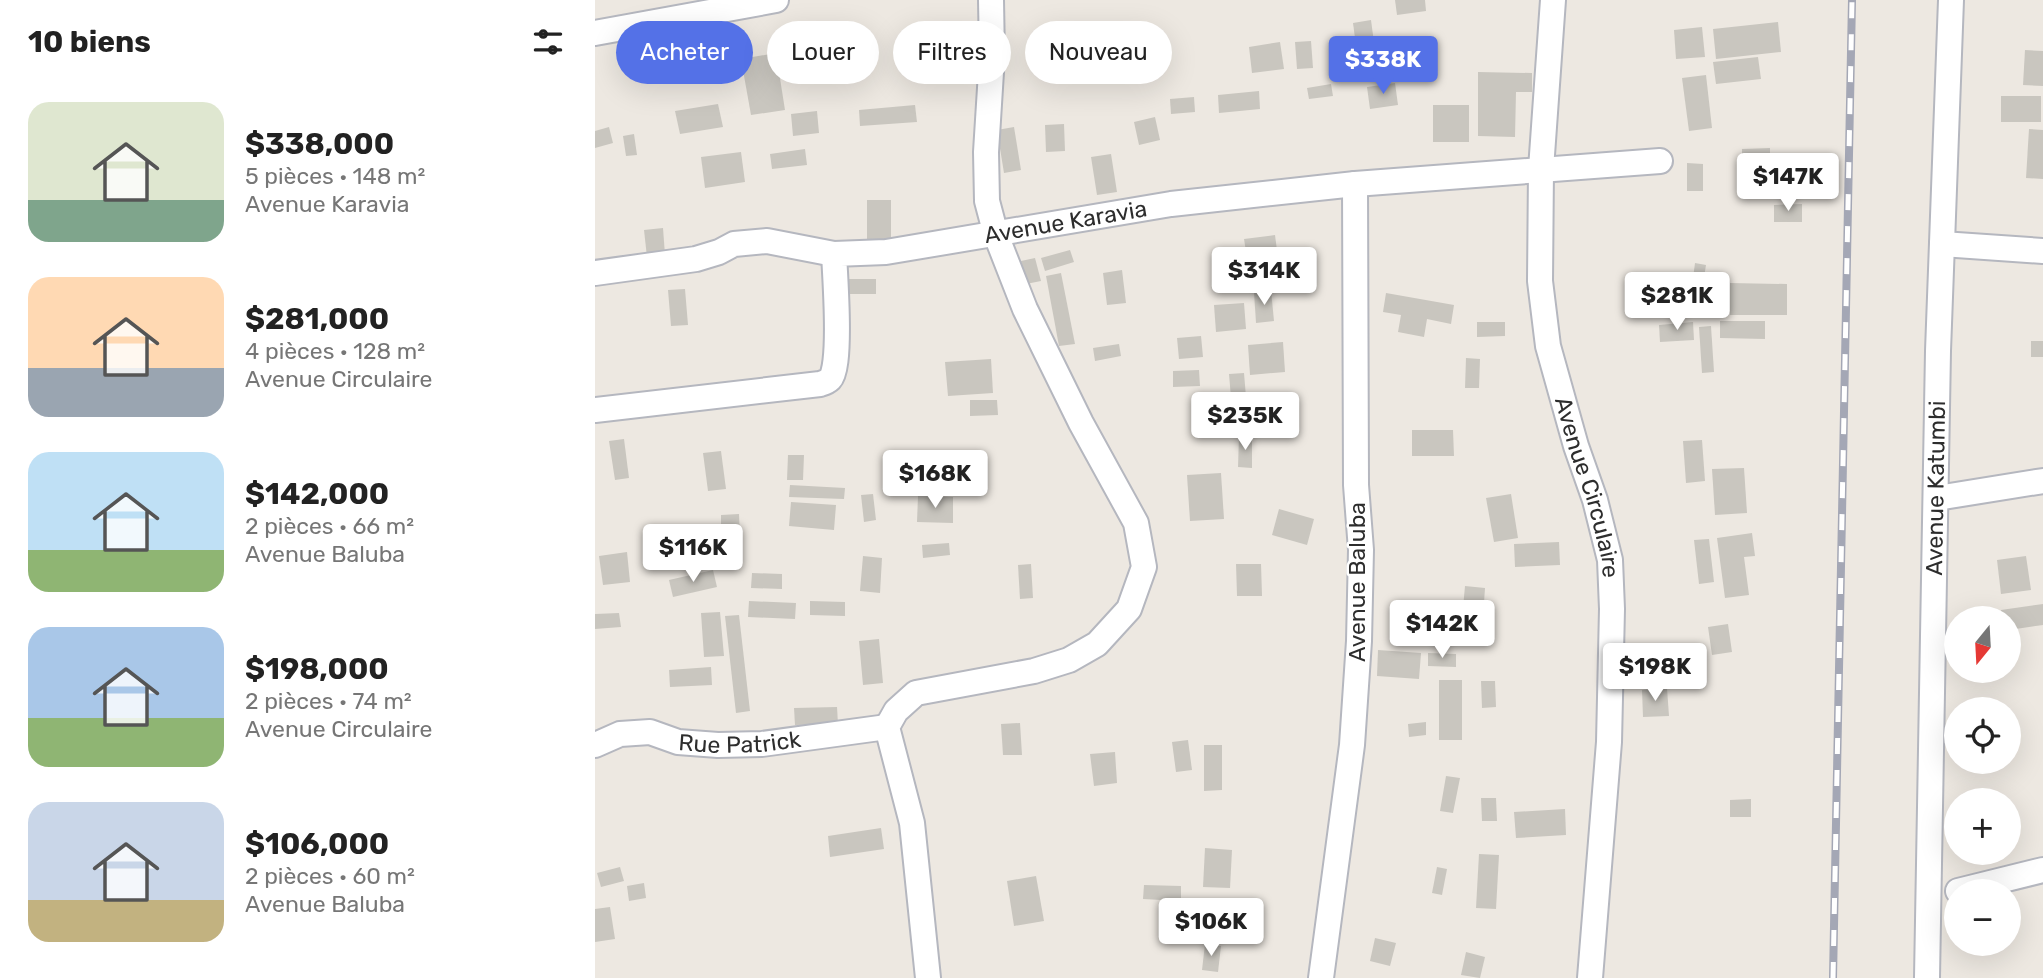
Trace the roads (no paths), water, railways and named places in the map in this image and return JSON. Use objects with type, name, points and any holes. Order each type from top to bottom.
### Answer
[{"type":"street","points":[[595,33],[776,0]]},
{"type":"street","points":[[928,978],[912,822],[887,727],[896,711],[916,693],[1034,671],[1069,660],[1097,644],[1129,609],[1144,567],[1136,523],[1081,423],[1031,320],[996,235],[987,201],[986,152],[992,56],[992,0]]},
{"type":"street","name":"Avenue Circulaire","points":[[1553,0],[1541,169],[1540,281],[1548,346],[1576,446],[1595,500],[1610,560],[1612,609],[1609,742],[1590,978]]},
{"type":"street","name":"Avenue Katumbi","points":[[1927,978],[1942,244],[1951,0]]},
{"type":"street","name":"Avenue Karavia","points":[[595,273],[696,259],[734,244],[767,241],[834,254],[886,252],[1171,204],[1355,184],[1660,161]]},
{"type":"street","name":"Avenue Baluba","points":[[1321,978],[1352,746],[1359,641],[1361,550],[1356,485],[1355,184]]},
{"type":"street","points":[[1942,244],[2043,251]]},
{"type":"street","points":[[595,410],[820,384],[830,379],[834,369],[837,322],[834,254]]},
{"type":"street","points":[[1937,498],[2043,481]]},
{"type":"street","name":"Rue Patrick","points":[[595,745],[620,734],[650,732],[678,742],[762,744],[887,727]]},
{"type":"street","points":[[2006,879],[2043,870]]},
{"type":"street","points":[[1929,898],[1944,894]]},
{"type":"railway","points":[[1833,978],[1852,0]]}]
